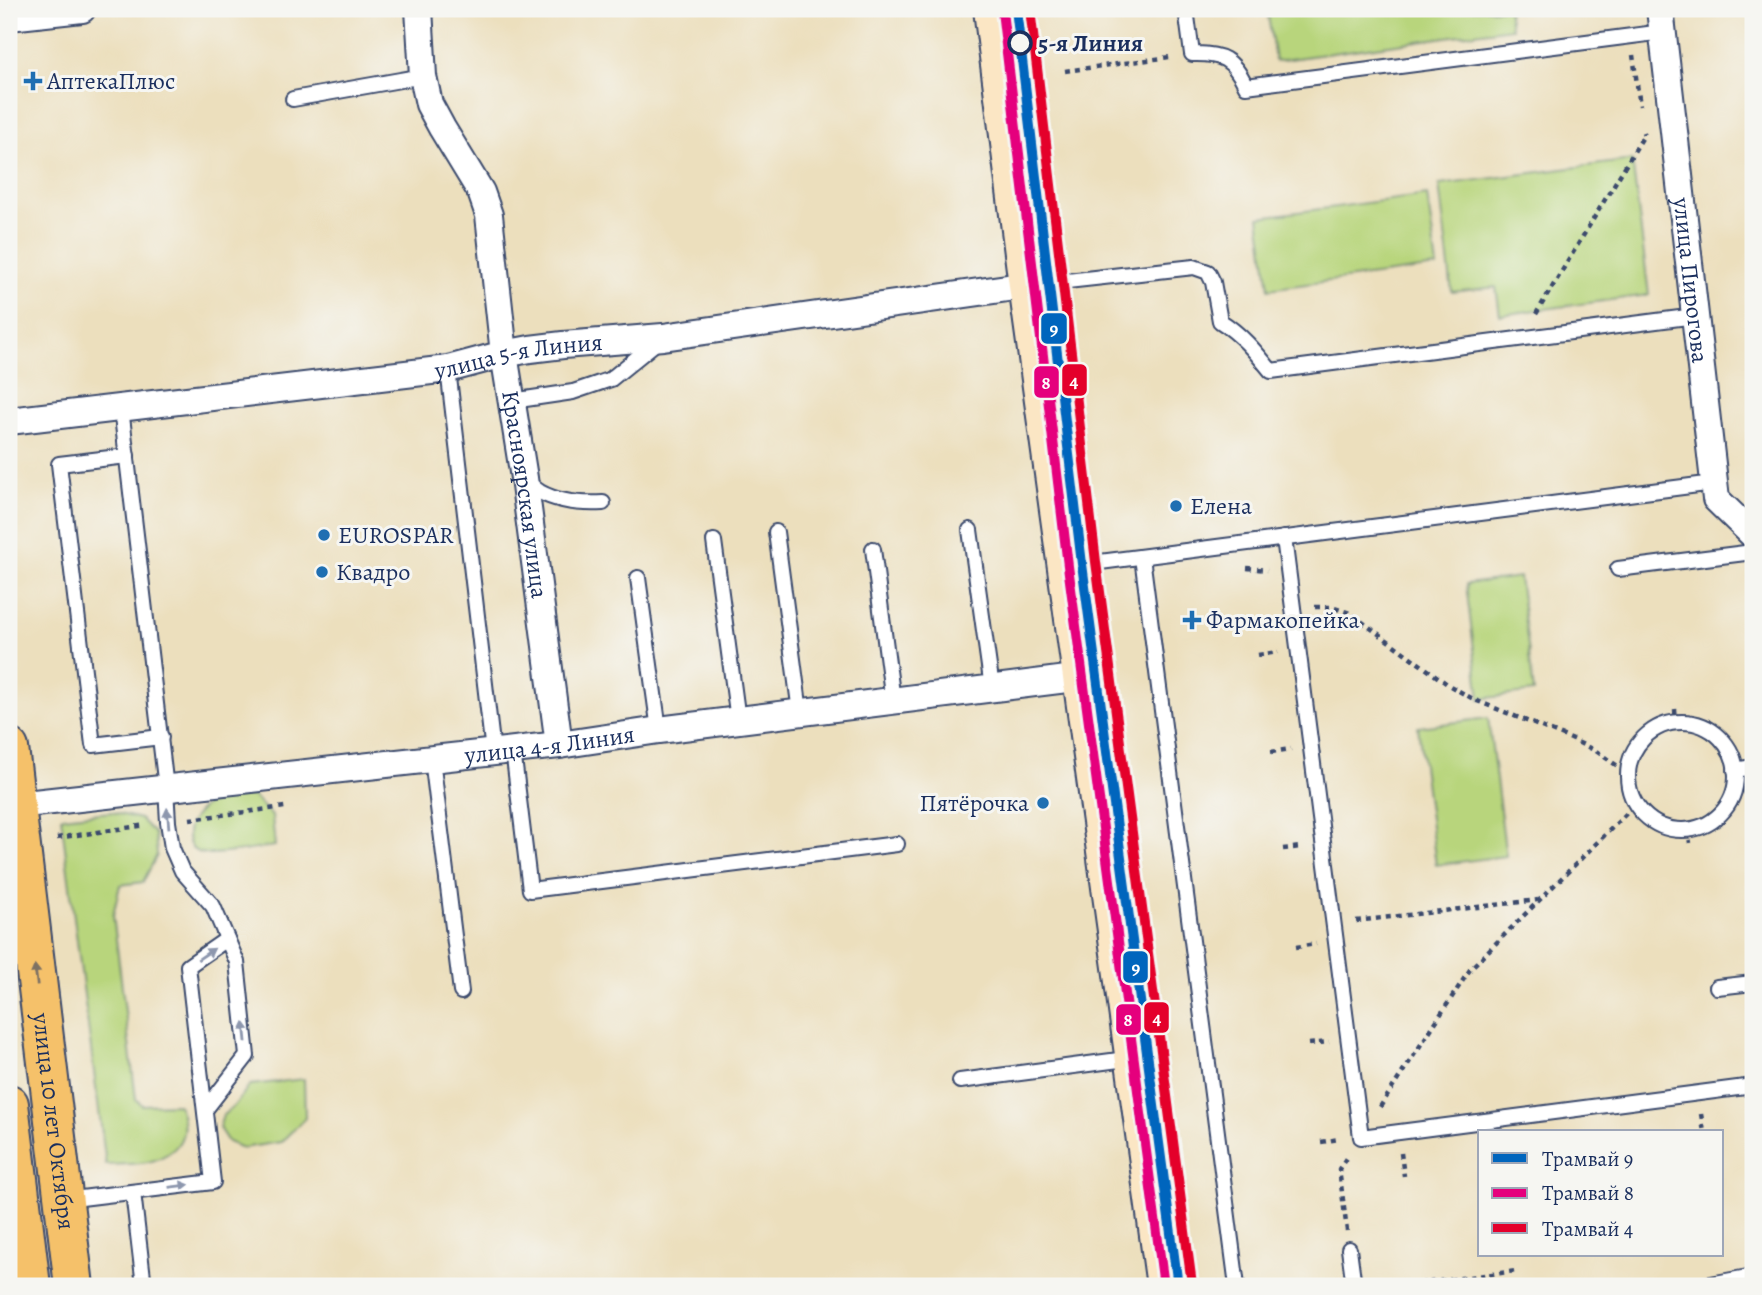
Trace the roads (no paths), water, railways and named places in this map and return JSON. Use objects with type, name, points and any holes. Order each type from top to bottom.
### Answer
[{"type":"main road","points":[[993,9],[1028,285],[1166,1286]]},
{"type":"main road","name":"улица 10 лет Октября","points":[[9,748],[74,1286]]},
{"type":"main road","name":"улица 10 лет Октября","points":[[9,1104],[15,1207],[31,1286]]},
{"type":"street","points":[[9,17],[82,9]]},
{"type":"street","name":"Красноярская улица","points":[[419,9],[423,76],[429,104],[481,192],[489,215],[503,354],[524,478],[559,745]]},
{"type":"street","name":"улица Пирогова","points":[[1661,20],[1716,499],[1753,535]]},
{"type":"street","name":"улица 5-я Линия","points":[[9,421],[448,369],[503,354],[563,345],[663,337],[1028,285]]},
{"type":"street","name":"улица 4-я Линия","points":[[16,805],[559,745],[1083,677]]},
{"type":"lane","points":[[1186,9],[1192,54],[1209,53],[1226,59],[1239,71],[1246,86],[1630,36],[1661,20]]},
{"type":"lane","points":[[293,99],[423,76]]},
{"type":"lane","points":[[1028,285],[1194,267],[1208,272],[1213,282],[1220,321],[1253,347],[1271,371],[1695,316]]},
{"type":"lane","points":[[512,401],[573,392],[611,379],[663,337]]},
{"type":"lane","points":[[448,369],[503,751],[530,890],[897,844]]},
{"type":"lane","points":[[121,408],[172,848],[182,871],[213,906],[237,962],[247,1056],[205,1110]]},
{"type":"lane","points":[[127,456],[59,464],[91,732],[93,745],[161,737]]},
{"type":"lane","points":[[524,478],[539,492],[556,498],[589,504],[603,503]]},
{"type":"lane","points":[[1067,566],[1714,483]]},
{"type":"lane","points":[[970,530],[992,688]]},
{"type":"lane","points":[[776,532],[800,712]]},
{"type":"lane","points":[[1284,538],[1361,1137],[1753,1086]]},
{"type":"lane","points":[[714,541],[738,720]]},
{"type":"lane","points":[[873,550],[893,701]]},
{"type":"lane","points":[[1618,569],[1753,552]]},
{"type":"lane","points":[[1142,556],[1237,1286]]},
{"type":"lane","points":[[638,579],[659,730]]},
{"type":"lane","points":[[1675,715],[1718,736],[1728,748],[1735,770],[1734,793],[1727,807],[1689,836],[1658,824],[1646,816],[1636,804],[1630,790],[1631,759],[1638,745],[1648,734],[1675,715]]},
{"type":"lane","points":[[432,759],[461,992]]},
{"type":"lane","points":[[1735,770],[1753,768]]},
{"type":"lane","points":[[63,1200],[214,1182],[188,966],[227,939]]},
{"type":"lane","points":[[1717,988],[1753,983]]},
{"type":"lane","points":[[960,1081],[1135,1058]]},
{"type":"lane","points":[[133,1192],[144,1286]]},
{"type":"lane","points":[[1349,1249],[1354,1286]]},
{"type":"lane","points":[[1700,1286],[1753,1276]]},
{"type":"tram line","name":"9","points":[[1016,9],[1082,564],[1178,1286]]},
{"type":"tram line","name":"4","points":[[1030,9],[1096,562],[1192,1284]]},
{"type":"tram line","name":"8","points":[[1002,11],[1068,566],[1164,1286]]},
{"type":"place","name":"5-я Линия","points":[[1020,43]]},
{"type":"place","name":"АптекаПлюс","points":[[33,81]]},
{"type":"place","name":"Елена","points":[[1176,506]]},
{"type":"place","name":"EUROSPAR","points":[[324,535]]},
{"type":"place","name":"Квадро","points":[[322,572]]},
{"type":"place","name":"Фармакопейка","points":[[1192,620]]},
{"type":"place","name":"Пятёрочка","points":[[1043,803]]}]
